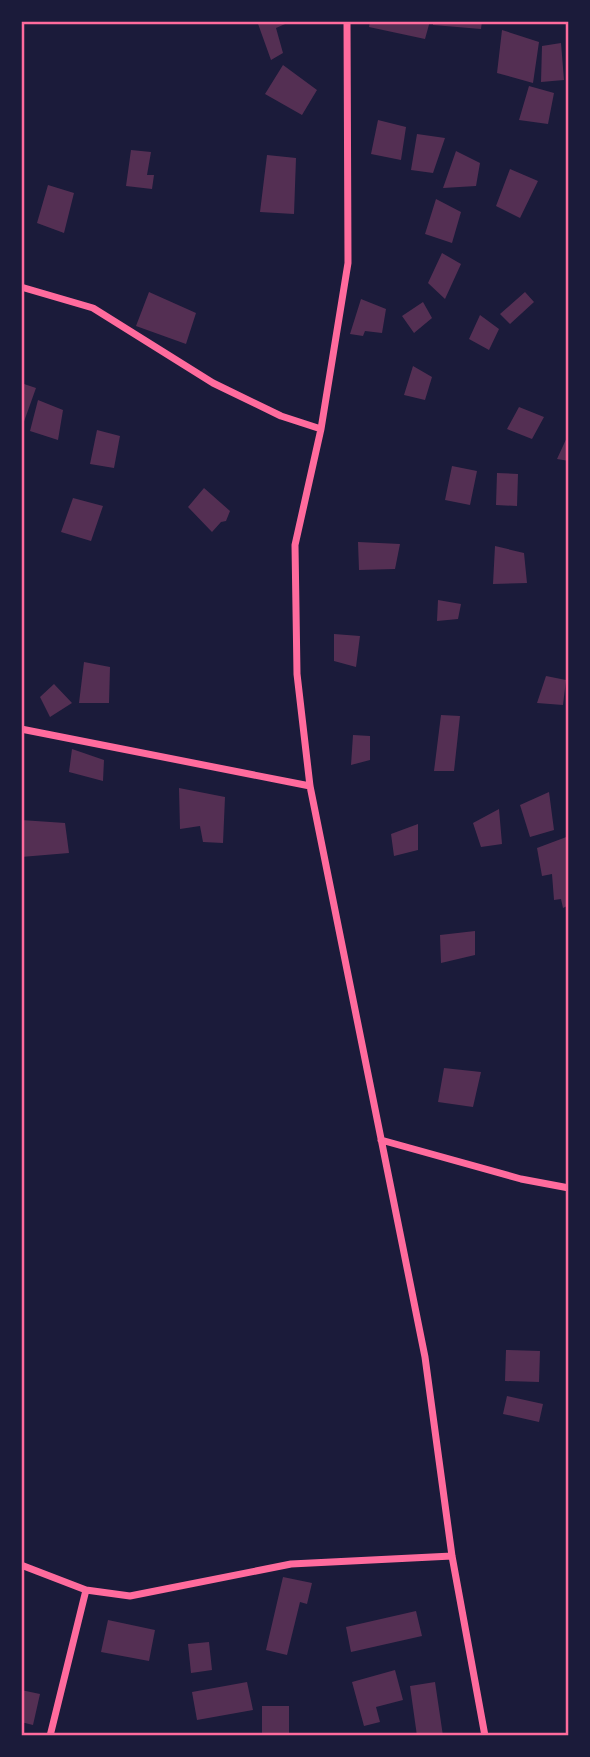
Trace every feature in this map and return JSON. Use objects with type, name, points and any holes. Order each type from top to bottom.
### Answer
[{"type":"street","points":[[346,21],[348,263],[321,429],[295,545],[297,674],[310,786],[425,1357],[452,1556],[485,1736]]},
{"type":"street","points":[[21,287],[93,308],[213,383],[281,416],[321,429]]},
{"type":"street","points":[[21,729],[310,786]]},
{"type":"street","points":[[381,1140],[521,1179],[569,1188]]},
{"type":"street","points":[[21,1565],[86,1590],[130,1597],[291,1564],[452,1556]]},
{"type":"street","points":[[50,1736],[86,1590]]},
{"type":"building","points":[[257,21],[292,21],[276,28],[283,53],[271,60]]},
{"type":"building","points":[[370,21],[430,21],[425,39],[369,27]]},
{"type":"building","points":[[433,21],[482,21],[481,29],[433,25]]},
{"type":"building","points":[[502,30],[539,42],[533,83],[497,73]]},
{"type":"building","points":[[561,43],[564,80],[541,82],[542,46]]},
{"type":"building","points":[[283,65],[317,90],[302,115],[265,94]]},
{"type":"building","points":[[529,86],[554,93],[548,124],[519,120]]},
{"type":"building","points":[[378,120],[406,127],[401,160],[371,154]]},
{"type":"building","points":[[417,134],[445,138],[433,173],[411,170]]},
{"type":"building","points":[[131,150],[151,152],[147,175],[154,175],[152,189],[126,186]]},
{"type":"building","points":[[456,151],[480,163],[476,186],[443,188]]},
{"type":"building","points":[[267,155],[296,158],[294,214],[260,212]]},
{"type":"building","points":[[510,169],[538,181],[520,218],[496,206]]},
{"type":"building","points":[[48,185],[74,193],[64,233],[37,223]]},
{"type":"building","points":[[436,199],[461,212],[452,243],[425,234]]},
{"type":"building","points":[[442,253],[461,264],[445,299],[428,283]]},
{"type":"building","points":[[149,292],[196,313],[186,344],[136,326]]},
{"type":"building","points":[[525,292],[534,302],[510,324],[500,314]]},
{"type":"building","points":[[361,299],[386,309],[382,333],[365,331],[363,336],[350,334]]},
{"type":"building","points":[[423,302],[432,318],[414,333],[402,316]]},
{"type":"building","points":[[480,315],[499,329],[489,350],[469,339]]},
{"type":"building","points":[[413,366],[432,377],[425,400],[404,395]]},
{"type":"building","points":[[21,383],[36,388],[21,430]]},
{"type":"building","points":[[38,400],[63,410],[58,440],[30,431]]},
{"type":"building","points":[[519,407],[544,417],[532,439],[507,429]]},
{"type":"building","points":[[97,430],[120,436],[114,468],[90,464]]},
{"type":"building","points":[[569,433],[569,461],[557,459]]},
{"type":"building","points":[[452,466],[477,471],[470,505],[445,500]]},
{"type":"building","points":[[497,473],[518,474],[517,506],[496,505]]},
{"type":"building","points":[[204,488],[230,511],[226,521],[221,522],[212,532],[188,507]]},
{"type":"building","points":[[73,498],[103,506],[91,541],[61,532]]},
{"type":"building","points":[[358,542],[400,544],[395,569],[359,570]]},
{"type":"building","points":[[495,546],[524,553],[527,583],[493,584]]},
{"type":"building","points":[[438,600],[461,604],[458,619],[437,621]]},
{"type":"building","points":[[334,634],[360,636],[356,667],[334,661]]},
{"type":"building","points":[[84,662],[110,667],[109,703],[79,703]]},
{"type":"building","points":[[546,676],[566,680],[563,705],[537,703]]},
{"type":"building","points":[[54,684],[72,703],[50,717],[40,697]]},
{"type":"building","points":[[441,715],[460,716],[454,771],[434,771]]},
{"type":"building","points":[[353,735],[370,736],[370,760],[351,765]]},
{"type":"building","points":[[72,749],[104,760],[103,781],[69,772]]},
{"type":"building","points":[[179,788],[225,797],[223,843],[203,842],[200,826],[180,829]]},
{"type":"building","points":[[549,792],[554,830],[530,837],[520,805]]},
{"type":"building","points":[[499,809],[502,844],[481,847],[473,823]]},
{"type":"building","points":[[21,820],[65,823],[69,853],[21,857]]},
{"type":"building","points":[[418,824],[418,850],[394,856],[391,834]]},
{"type":"building","points":[[569,836],[569,905],[563,908],[561,899],[554,900],[552,874],[542,876],[537,848]]},
{"type":"building","points":[[475,931],[475,955],[441,963],[440,935]]},
{"type":"building","points":[[444,1068],[481,1072],[473,1107],[438,1102]]},
{"type":"building","points":[[506,1350],[540,1351],[539,1382],[505,1381]]},
{"type":"building","points":[[507,1396],[543,1404],[539,1422],[503,1414]]},
{"type":"building","points":[[283,1577],[312,1583],[307,1604],[300,1602],[287,1655],[266,1650]]},
{"type":"building","points":[[416,1611],[422,1636],[351,1652],[346,1627]]},
{"type":"building","points":[[108,1620],[155,1630],[149,1661],[101,1652]]},
{"type":"building","points":[[209,1642],[212,1670],[191,1673],[188,1644]]},
{"type":"building","points":[[395,1670],[403,1700],[376,1707],[380,1722],[364,1726],[352,1682]]},
{"type":"building","points":[[247,1682],[253,1710],[197,1720],[192,1692]]},
{"type":"building","points":[[435,1682],[443,1736],[417,1736],[410,1686]]},
{"type":"building","points":[[21,1690],[40,1694],[33,1725],[21,1722]]},
{"type":"building","points":[[262,1706],[289,1706],[289,1736],[262,1736]]}]
